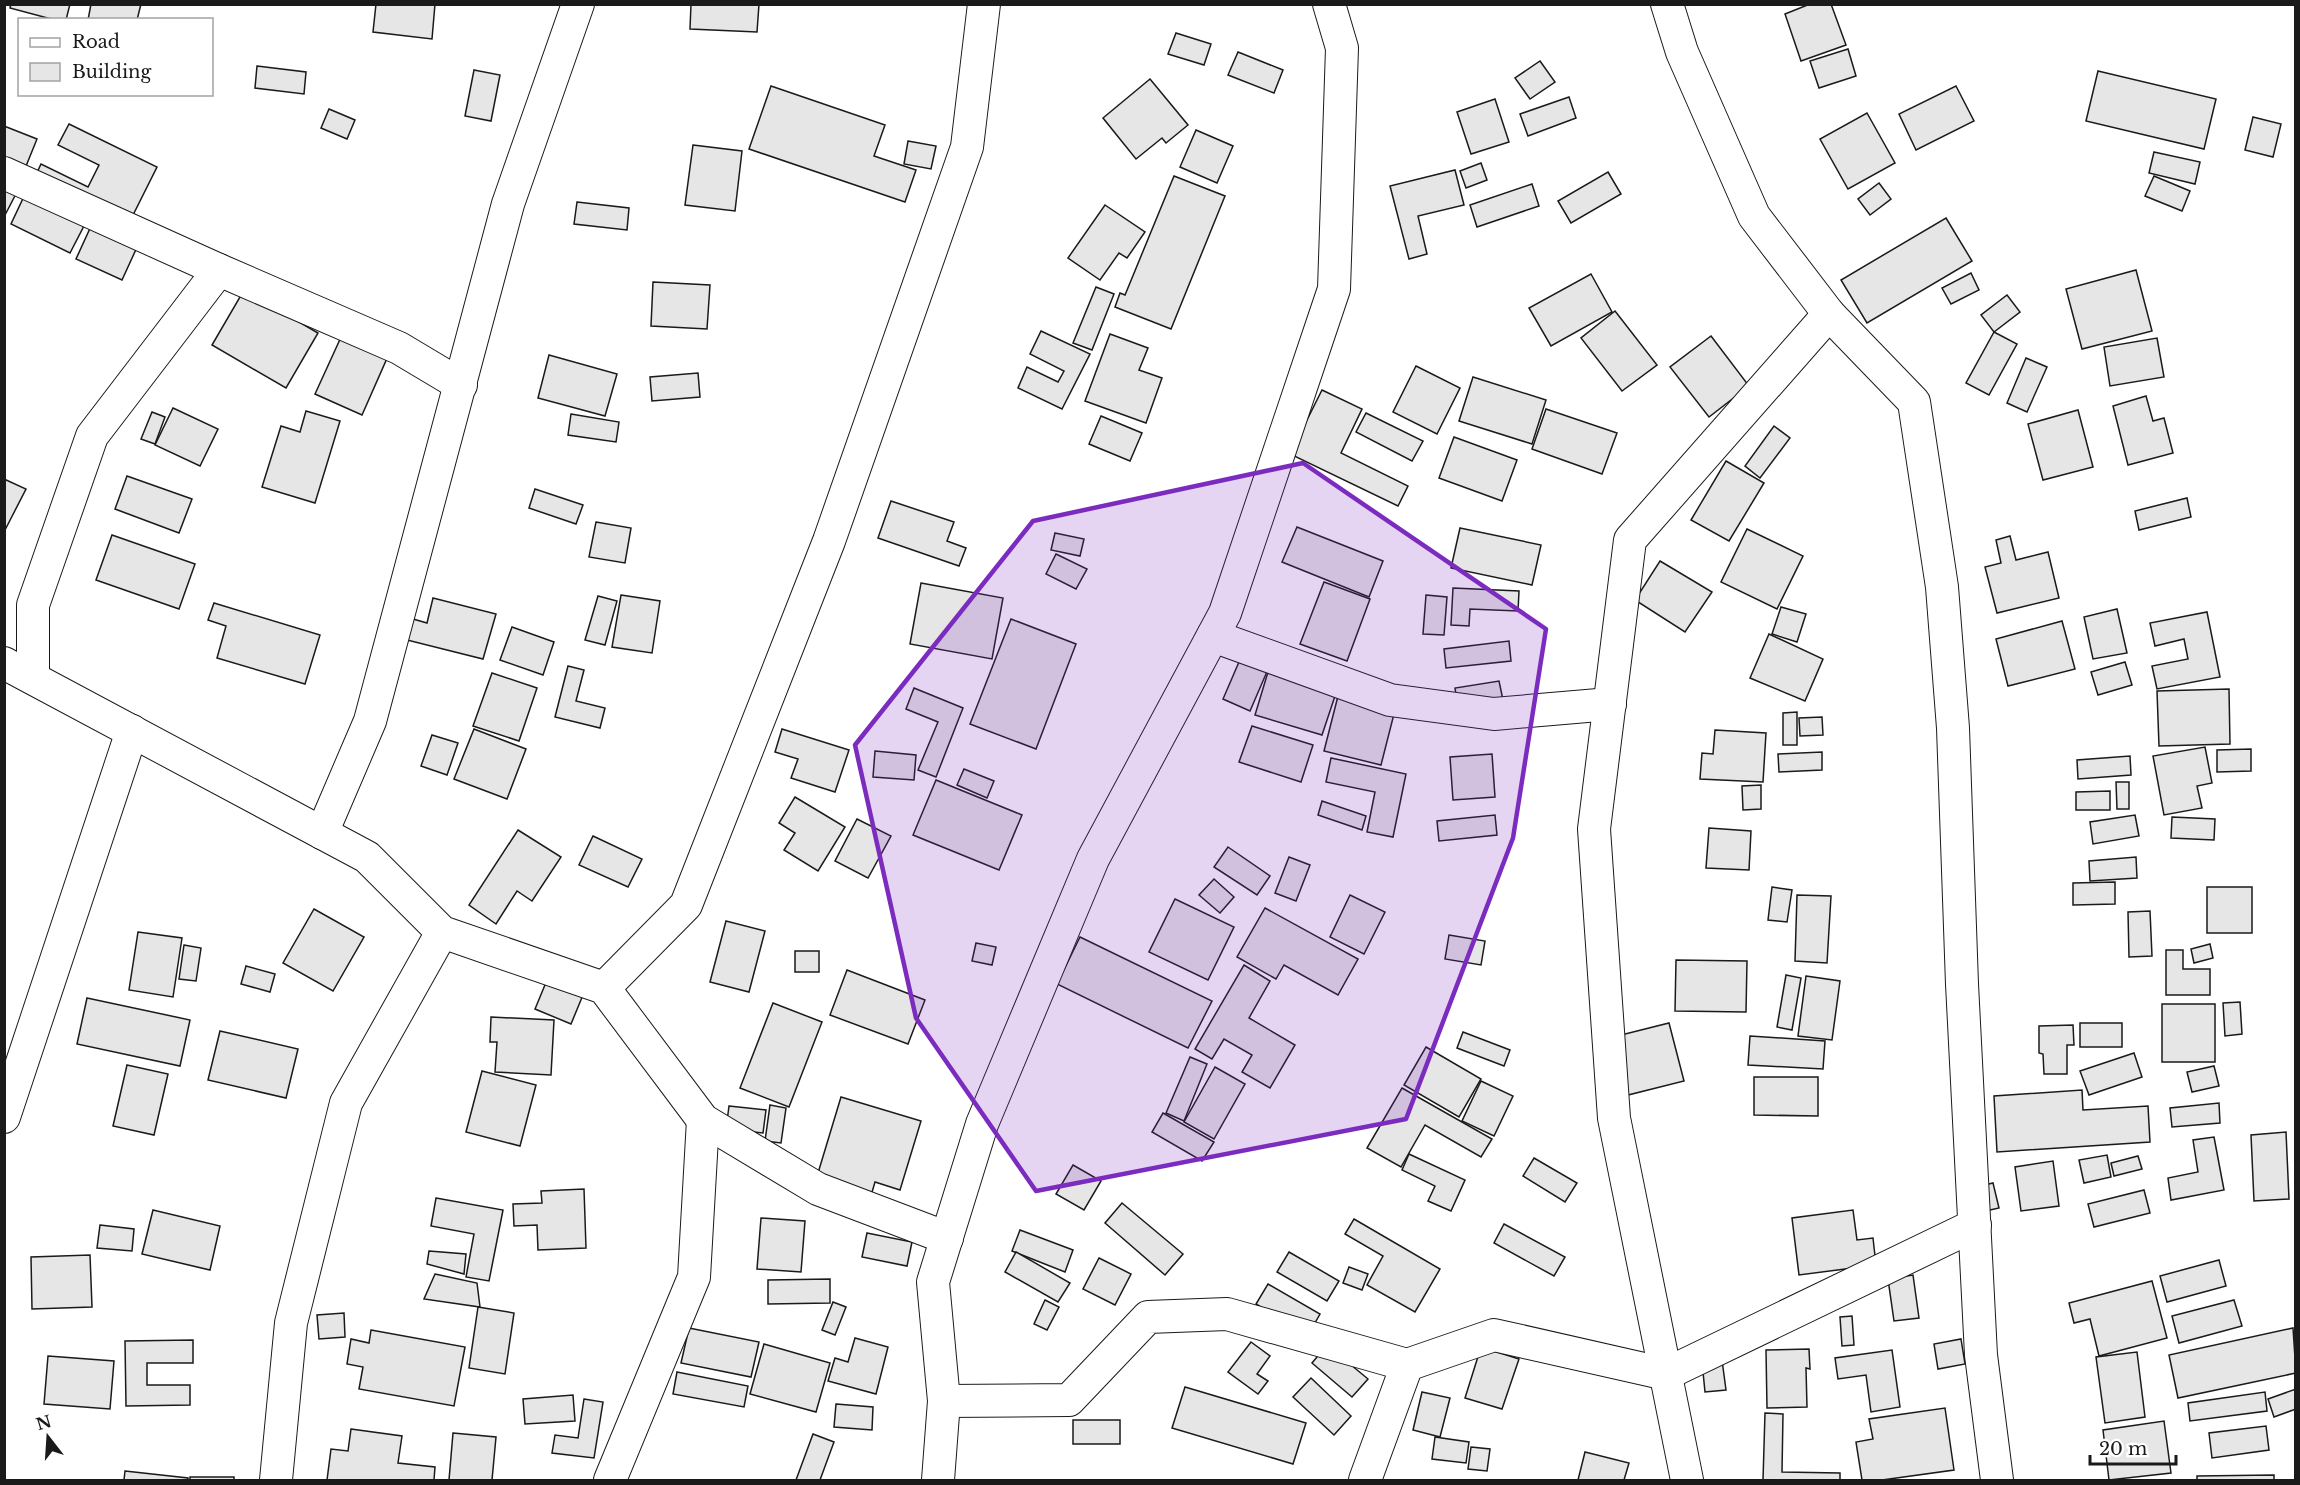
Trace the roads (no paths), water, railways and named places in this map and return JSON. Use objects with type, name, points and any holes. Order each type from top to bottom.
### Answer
[{"type":"street","points":[[322,833],[370,721],[508,204],[578,4]]},
{"type":"street","points":[[604,988],[686,905],[829,541],[967,147],[984,4]]},
{"type":"street","points":[[938,1480],[944,1401],[933,1282],[982,1124],[1093,859],[1225,613],[1334,289],[1342,48],[1329,4]]},
{"type":"street","points":[[1668,4],[1682,52],[1754,216],[1829,314],[1914,402],[1942,587],[1953,728],[1981,1355],[1997,1480]]},
{"type":"street","points":[[4,172],[219,270],[399,348],[461,385]]},
{"type":"street","points":[[33,678],[33,605],[92,436],[219,270]]},
{"type":"street","points":[[1687,1480],[1614,1118],[1594,829],[1630,540],[1829,314]]},
{"type":"street","points":[[1213,636],[1390,700],[1494,714],[1610,704]]},
{"type":"street","points":[[4,663],[367,857],[442,932],[604,988],[703,1120],[818,1189],[947,1238]]},
{"type":"street","points":[[4,1116],[132,731]]},
{"type":"street","points":[[276,1480],[291,1323],[346,1103],[442,932]]},
{"type":"street","points":[[610,1480],[694,1277],[703,1120]]},
{"type":"street","points":[[944,1401],[1069,1400],[1148,1317],[1227,1314],[1407,1365],[1494,1335],[1666,1374],[1975,1225]]},
{"type":"street","points":[[1365,1480],[1407,1365]]}]
